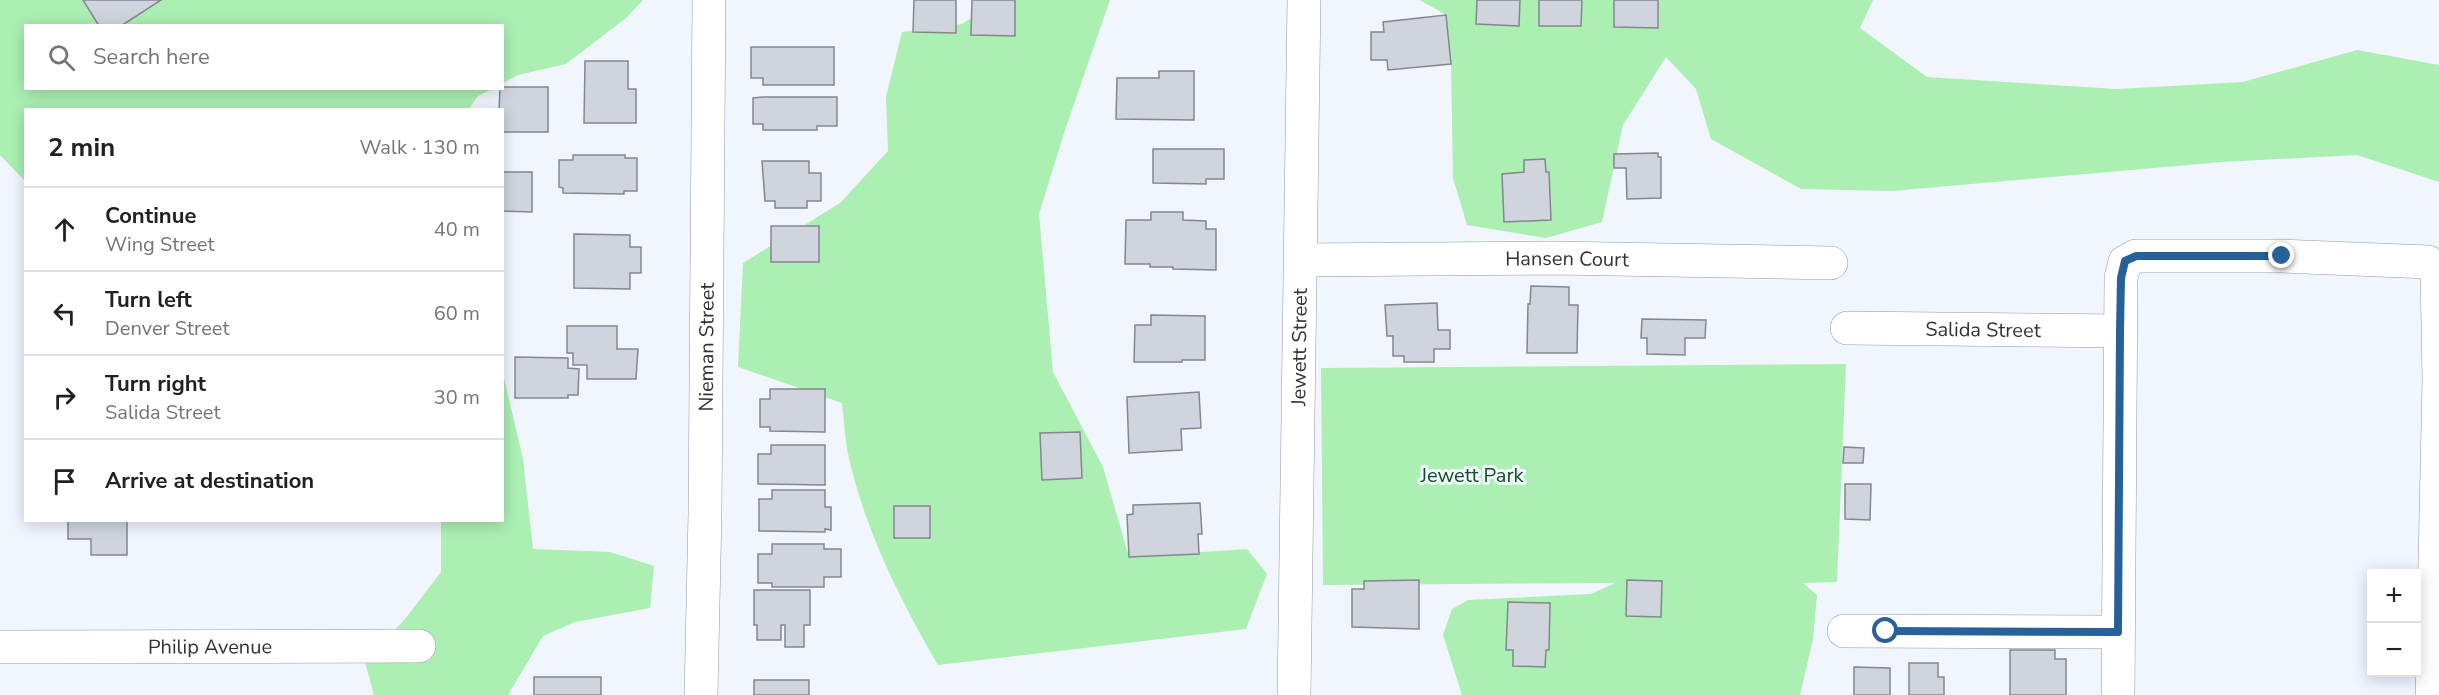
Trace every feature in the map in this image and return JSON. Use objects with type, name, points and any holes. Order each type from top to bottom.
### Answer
[{"type":"street","name":"Nieman Street","points":[[700,695],[705,502],[709,0]]},
{"type":"street","name":"Jewett Street","points":[[1294,695],[1304,0]]},
{"type":"street","points":[[2118,695],[2120,331],[2121,278],[2125,261],[2136,256],[2282,256],[2428,262],[2437,271],[2439,380],[2432,695]]},
{"type":"street","name":"Hansen Court","points":[[1301,260],[1556,258],[1831,263]]},
{"type":"street","name":"Salida Street","points":[[1847,328],[2120,331]]},
{"type":"street","points":[[1844,631],[2118,632]]},
{"type":"street","name":"Philip Avenue","points":[[0,647],[419,646]]},
{"type":"green space","points":[[0,0],[83,0],[98,24],[24,24],[24,90],[490,90],[478,96],[469,108],[24,108],[24,180],[0,155]]},
{"type":"green space","points":[[161,0],[643,0],[626,18],[566,64],[518,75],[504,82],[504,24],[124,24]]},
{"type":"green space","points":[[999,0],[1110,0],[1039,214],[1053,372],[1103,467],[1129,557],[1247,549],[1267,574],[1246,629],[938,665],[910,616],[865,512],[848,451],[842,403],[738,367],[743,263],[840,203],[888,151],[886,97],[902,32],[962,24]]},
{"type":"green space","points":[[1420,0],[1873,0],[1860,28],[1927,77],[2117,89],[2243,82],[2357,50],[2439,65],[2439,182],[2357,155],[2222,162],[1892,191],[1801,189],[1711,139],[1696,89],[1666,57],[1623,125],[1602,222],[1546,238],[1467,225],[1453,178],[1451,64],[1446,15]]},
{"type":"green space","name":"Jewett Park","points":[[1846,364],[1837,582],[1803,583],[1817,595],[1813,639],[1800,695],[1462,695],[1443,635],[1452,609],[1468,600],[1591,594],[1615,583],[1323,585],[1321,368]]},
{"type":"green space","points":[[504,378],[523,459],[533,549],[610,552],[654,566],[650,608],[575,622],[543,636],[508,695],[374,695],[365,662],[405,619],[441,572],[441,522],[504,522]]},
{"type":"building","points":[[83,0],[161,0],[124,24],[98,24]]},
{"type":"building","points":[[914,0],[956,0],[956,33],[913,32]]},
{"type":"building","points":[[972,0],[1015,0],[1015,36],[971,35]]},
{"type":"building","points":[[1477,0],[1520,0],[1519,26],[1476,24]]},
{"type":"building","points":[[1539,0],[1582,0],[1581,26],[1539,26]]},
{"type":"building","points":[[1614,0],[1658,0],[1658,28],[1614,27]]},
{"type":"building","points":[[1446,15],[1451,64],[1388,70],[1387,60],[1371,60],[1371,32],[1384,32],[1383,22]]},
{"type":"building","points":[[751,47],[834,47],[834,85],[763,85],[763,78],[751,78]]},
{"type":"building","points":[[585,61],[628,61],[628,89],[636,89],[636,123],[584,123]]},
{"type":"building","points":[[1159,71],[1194,71],[1194,120],[1116,119],[1117,78],[1159,78]]},
{"type":"building","points":[[504,87],[548,87],[548,132],[504,132],[504,108],[499,108],[500,90],[504,90]]},
{"type":"building","points":[[837,97],[837,126],[817,126],[817,130],[763,130],[763,124],[753,124],[753,98]]},
{"type":"building","points":[[1153,149],[1224,149],[1224,179],[1206,179],[1206,184],[1153,183]]},
{"type":"building","points":[[1658,153],[1658,157],[1661,157],[1661,198],[1627,199],[1626,168],[1614,168],[1614,154]]},
{"type":"building","points":[[573,155],[625,155],[625,158],[637,158],[637,191],[624,191],[624,194],[563,193],[563,188],[559,187],[559,160],[573,160]]},
{"type":"building","points":[[1545,159],[1546,172],[1549,172],[1551,220],[1504,222],[1502,174],[1524,172],[1524,160]]},
{"type":"building","points":[[762,161],[809,161],[809,173],[821,173],[821,201],[807,201],[807,208],[775,208],[775,201],[765,201]]},
{"type":"building","points":[[504,172],[532,172],[532,212],[504,211]]},
{"type":"building","points":[[1151,212],[1183,212],[1183,220],[1206,221],[1206,229],[1216,229],[1216,270],[1173,269],[1173,267],[1150,267],[1150,264],[1125,264],[1126,220],[1151,220]]},
{"type":"building","points":[[771,226],[819,226],[819,262],[771,262]]},
{"type":"building","points":[[574,234],[630,235],[630,247],[641,247],[641,273],[630,273],[630,289],[574,288]]},
{"type":"building","points":[[1531,286],[1569,287],[1569,305],[1578,305],[1577,353],[1527,353],[1528,304],[1530,304]]},
{"type":"building","points":[[1437,303],[1438,330],[1450,330],[1450,349],[1434,349],[1434,362],[1404,362],[1404,356],[1393,356],[1393,336],[1387,336],[1385,305]]},
{"type":"building","points":[[1151,315],[1205,316],[1205,360],[1134,362],[1135,325],[1151,325]]},
{"type":"building","points":[[1642,319],[1706,320],[1705,338],[1685,338],[1685,355],[1647,354],[1647,338],[1641,338]]},
{"type":"building","points":[[567,326],[617,326],[617,349],[638,349],[636,379],[587,379],[587,365],[573,365],[573,353],[567,353]]},
{"type":"building","points":[[515,357],[568,358],[568,368],[579,369],[578,395],[568,395],[568,398],[515,398]]},
{"type":"building","points":[[770,389],[825,389],[825,432],[770,431],[770,427],[760,427],[760,399],[770,399]]},
{"type":"building","points":[[1199,392],[1201,428],[1181,429],[1182,450],[1129,453],[1127,397]]},
{"type":"building","points":[[1080,432],[1082,478],[1042,480],[1040,433]]},
{"type":"building","points":[[771,445],[825,445],[825,485],[758,484],[758,454],[771,454]]},
{"type":"building","points":[[1844,447],[1864,448],[1863,463],[1843,463]]},
{"type":"building","points":[[1845,484],[1871,484],[1870,520],[1845,519]]},
{"type":"building","points":[[772,490],[825,490],[825,507],[831,507],[831,530],[825,529],[825,532],[759,531],[759,499],[772,499]]},
{"type":"building","points":[[1200,503],[1202,534],[1198,534],[1199,554],[1129,557],[1127,515],[1133,514],[1133,505]]},
{"type":"building","points":[[894,506],[930,506],[930,538],[894,538]]},
{"type":"building","points":[[68,522],[127,522],[127,555],[91,555],[91,539],[68,539]]},
{"type":"building","points":[[772,544],[824,544],[824,549],[841,549],[841,577],[824,577],[824,587],[772,587],[772,583],[758,583],[758,554],[772,554]]},
{"type":"building","points":[[1419,580],[1419,629],[1352,627],[1352,589],[1364,589],[1364,581]]},
{"type":"building","points":[[1627,580],[1662,581],[1661,617],[1626,616]]},
{"type":"building","points":[[754,590],[810,590],[810,625],[804,625],[804,647],[785,647],[785,625],[781,625],[781,640],[757,640],[757,625],[754,625]]},
{"type":"building","points":[[1508,602],[1550,603],[1549,650],[1546,650],[1545,667],[1513,666],[1513,650],[1506,650]]},
{"type":"building","points":[[2010,650],[2055,650],[2055,659],[2066,659],[2066,695],[2010,695]]},
{"type":"building","points":[[1909,663],[1938,663],[1938,677],[1944,677],[1944,695],[1909,695]]},
{"type":"building","points":[[1854,667],[1890,668],[1890,695],[1854,695]]},
{"type":"building","points":[[534,677],[601,677],[601,695],[534,695]]},
{"type":"building","points":[[754,680],[809,680],[809,695],[754,695]]},
{"type":"route","points":[[1886,631],[2118,632],[2120,331],[2121,278],[2125,261],[2136,256],[2282,256]]}]
